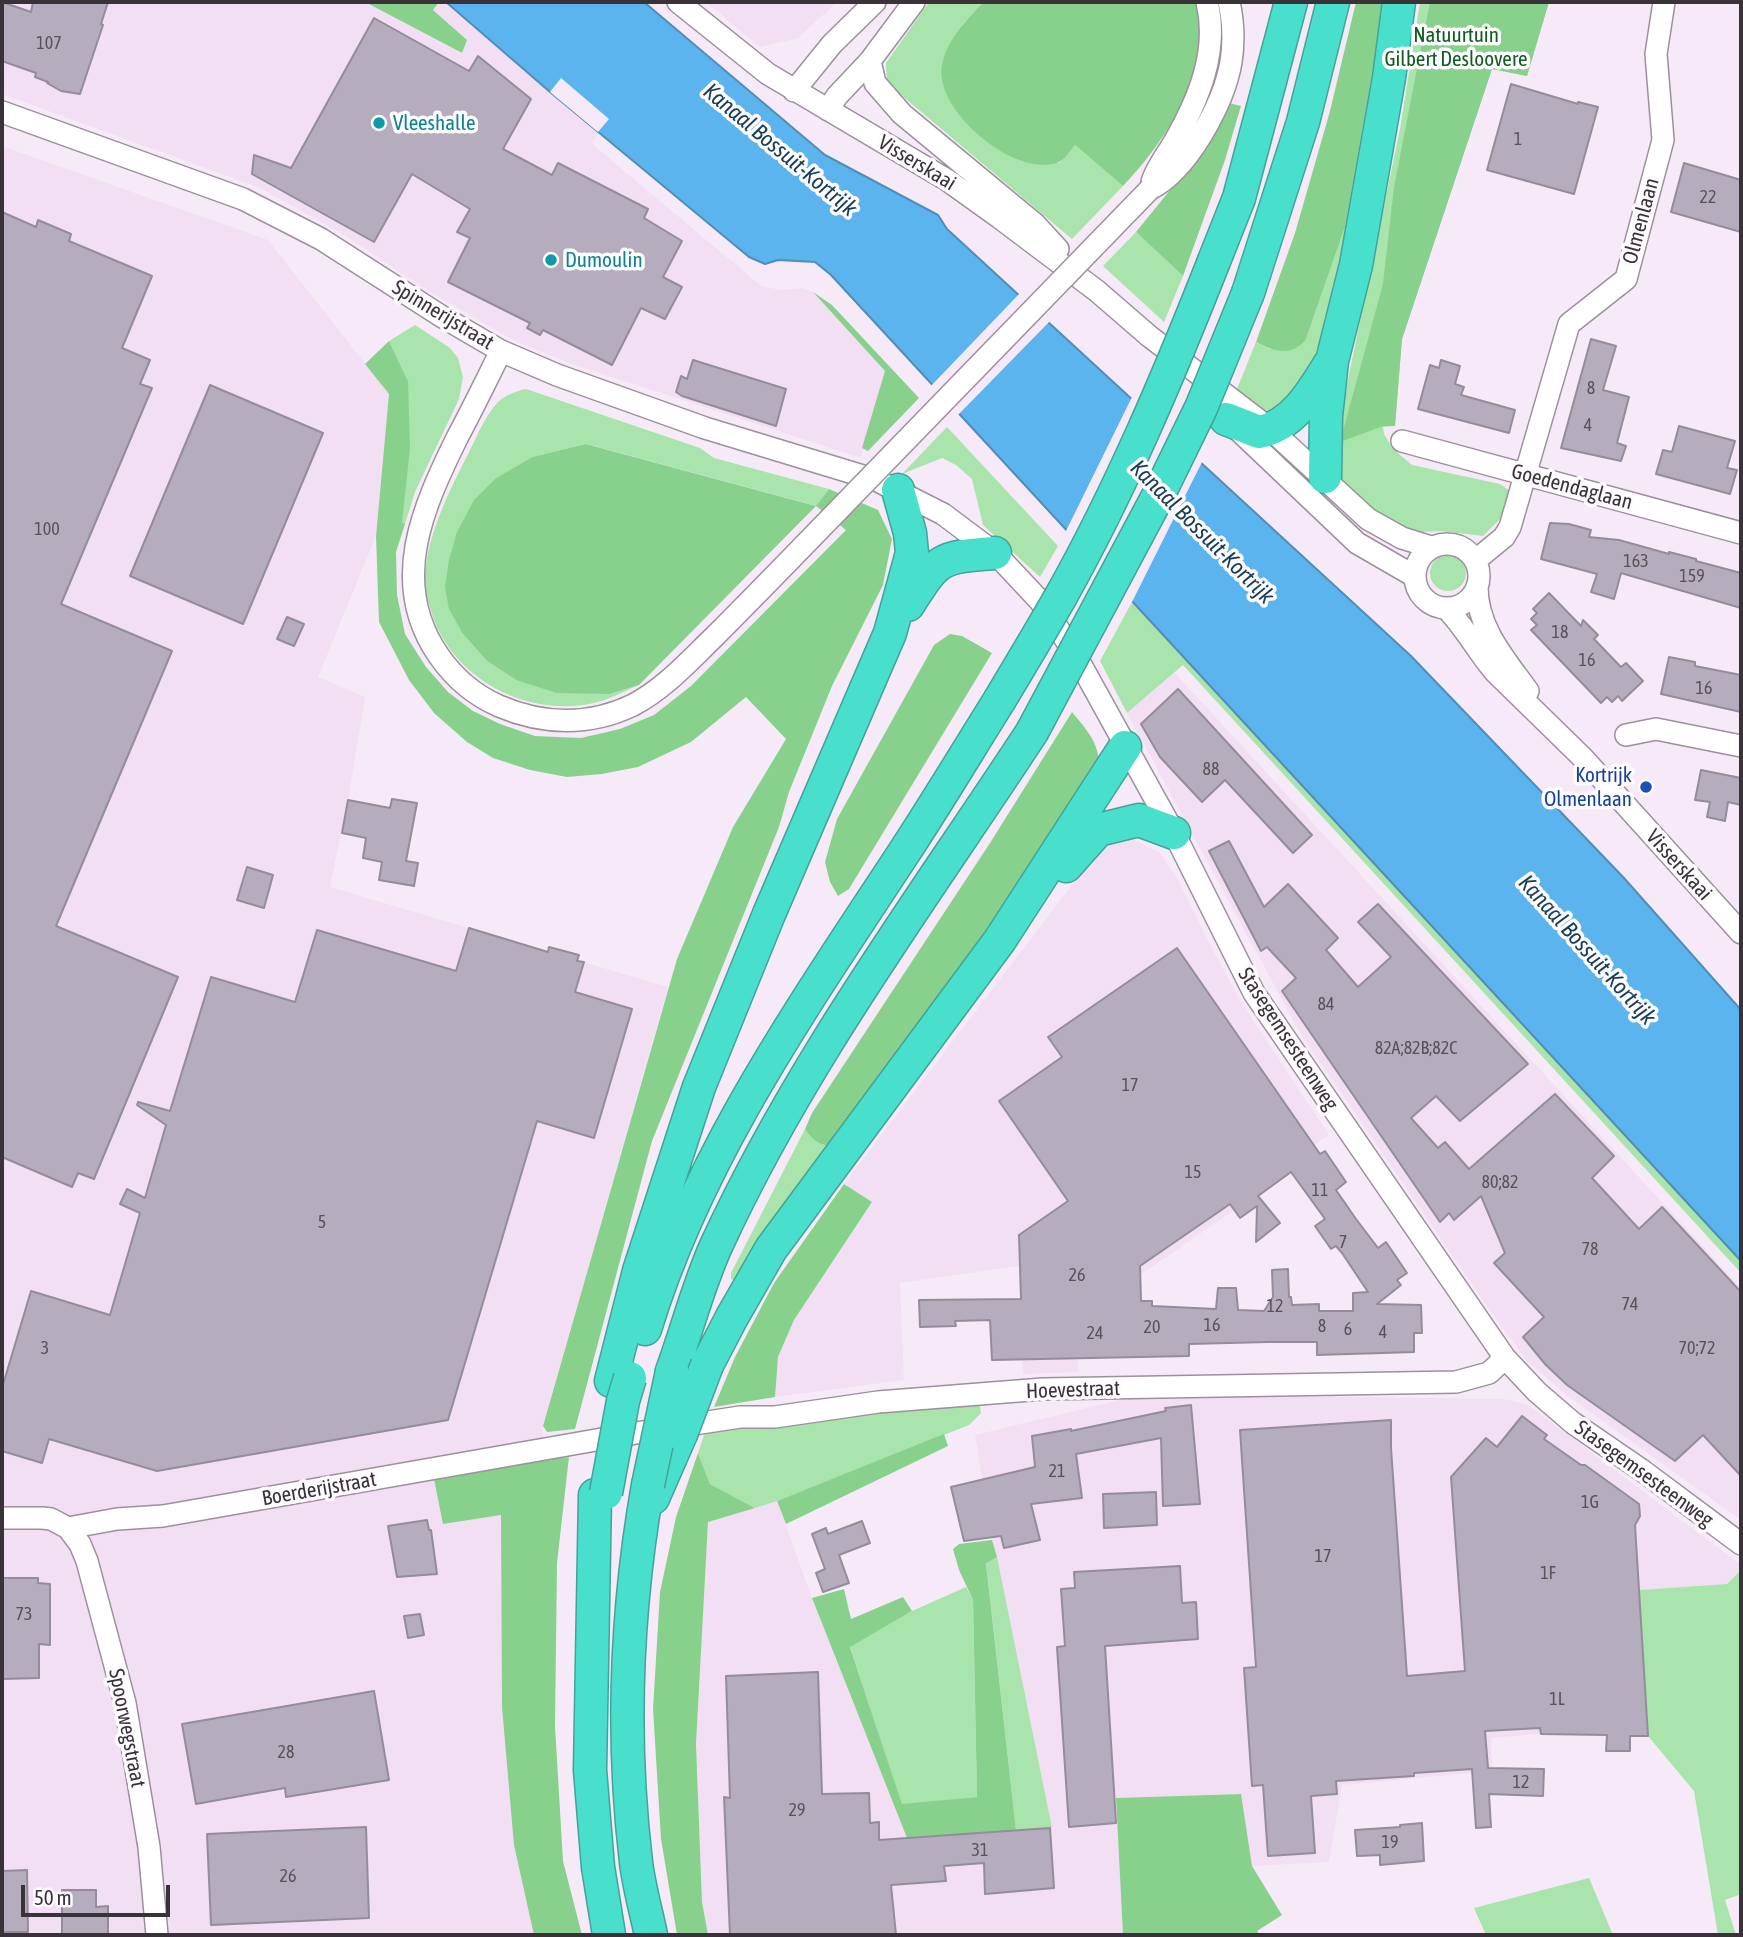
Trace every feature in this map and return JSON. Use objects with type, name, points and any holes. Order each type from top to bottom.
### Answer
[{"type":"highway","points":[[609,1935],[598,1867],[590,1770],[596,1546],[601,1494],[595,1446],[686,1217],[756,1081],[999,701],[1062,594],[1125,470],[1177,353],[1239,198],[1291,2]]},
{"type":"highway","points":[[654,1485],[672,1371],[715,1248],[769,1143],[824,1047],[1032,732],[1158,496],[1201,408],[1248,293],[1303,122],[1334,2]]},
{"type":"highway","points":[[1325,477],[1325,416],[1332,361],[1356,265],[1389,78],[1399,2]]},
{"type":"highway","points":[[1226,419],[1259,432],[1269,428],[1289,416],[1304,402],[1332,361]]},
{"type":"highway","points":[[620,1380],[639,1271],[699,1087],[769,914],[890,633],[912,553],[910,533],[898,490]]},
{"type":"highway","points":[[890,633],[928,573],[936,565],[953,557],[995,553]]},
{"type":"highway","points":[[652,1935],[636,1864],[627,1738],[629,1634],[642,1521],[654,1485],[681,1434],[707,1365],[771,1249],[1000,940],[1125,747]]},
{"type":"highway","points":[[1000,940],[1098,830],[1139,820],[1174,833]]},
{"type":"street","name":"Visserskaai","points":[[678,2],[758,67],[794,91],[947,180],[1097,291],[1149,336],[1269,428],[1360,512],[1402,538],[1431,548]]},
{"type":"street","points":[[794,91],[832,44],[875,2]]},
{"type":"street","points":[[828,110],[870,61],[914,2]]},
{"type":"street","points":[[1207,2],[1210,20],[1209,50]]},
{"type":"street","points":[[1150,189],[1154,176],[1185,123],[1199,91],[1222,2]]},
{"type":"street","points":[[501,351],[434,487],[420,528],[413,564],[417,610],[427,637],[457,678],[485,699],[519,714],[556,721],[602,716],[635,703],[662,686],[691,659],[1150,189],[1163,182],[1185,158],[1201,134],[1223,89],[1231,62],[1233,44],[1228,2]]},
{"type":"street","name":"Olmenlaan","points":[[1476,560],[1504,537],[1510,527],[1569,324],[1626,279],[1663,140],[1656,54],[1664,2]]},
{"type":"street","points":[[870,61],[875,83],[902,114],[1035,224],[1097,291]]},
{"type":"street","name":"Spinnerijstraat","points":[[2,112],[243,199],[321,239],[501,351],[557,375],[705,428],[844,469],[898,490]]},
{"type":"street","name":"Visserskaai","points":[[1149,336],[1226,419],[1357,542],[1415,576]]},
{"type":"street","name":"Goedendaglaan","points":[[1402,442],[1741,533]]},
{"type":"street","name":"Stasegemsesteenweg","points":[[898,490],[943,514],[995,553],[1040,601],[1090,679],[1174,833],[1254,992],[1505,1358],[1537,1392],[1573,1423],[1741,1544]]},
{"type":"street","points":[[1451,543],[1469,552],[1476,560],[1478,587],[1465,603],[1446,608],[1437,606],[1422,596],[1417,588],[1415,576],[1418,561],[1431,548],[1451,543]]},
{"type":"street","name":"Visserskaai","points":[[1478,587],[1477,605],[1485,629],[1560,735]]},
{"type":"street","name":"Visserskaai","points":[[1446,608],[1457,619],[1483,659],[1560,735],[1741,933]]},
{"type":"street","points":[[1626,735],[1656,729],[1741,746]]},
{"type":"street","name":"Hoevestraat","points":[[636,1433],[740,1417],[775,1417],[878,1402],[1043,1389],[1456,1382],[1489,1373],[1505,1358]]},
{"type":"street","name":"Boerderijstraat","points":[[2,1518],[42,1518],[68,1528],[117,1519],[177,1514],[636,1433]]},
{"type":"street","name":"Spoorwegstraat","points":[[68,1528],[88,1561],[125,1703],[149,1847],[157,1935]]},
{"type":"shaded area","points":[[2,2],[365,2],[461,53],[467,40],[432,10],[439,2],[446,2],[549,92],[609,119],[591,143],[761,286],[781,290],[803,288],[813,292],[885,371],[861,458],[569,363],[513,340],[425,289],[344,235],[260,188],[2,94]]},
{"type":"shaded area","points":[[706,2],[837,2],[798,38],[760,47]]},
{"type":"shaded area","points":[[2,146],[268,240],[389,394],[376,536],[318,677],[365,697],[330,887],[668,987],[543,1426],[547,1935],[2,1935]]},
{"type":"shaded area","points":[[1175,673],[1741,1288],[1741,1520],[1565,1394],[1526,1360],[1300,1033],[1127,713]]},
{"type":"shaded area","points":[[1128,836],[1161,854],[1178,880],[1245,1008],[1329,1135],[1271,1175],[1275,1182],[1078,1318],[1078,1372],[1023,1374],[1019,1266],[900,1283],[904,1380],[775,1397],[778,1357],[794,1320],[872,1203],[844,1184],[1094,856],[1111,839]]},
{"type":"shaded area","points":[[1145,1394],[1504,1399],[1528,1405],[1741,1565],[1741,1570],[1727,1584],[1639,1590],[1648,1736],[1541,1734],[1491,1738],[1492,1771],[1342,1785],[1329,1862],[1252,1866],[1240,1794],[1116,1798],[1123,1935],[708,1935],[702,1902],[696,1744],[708,1521],[777,1501],[812,1598],[907,1838],[1052,1828],[992,1540],[975,1435]]},
{"type":"green space","points":[[365,2],[439,2],[433,10],[467,40],[462,53]]},
{"type":"green space","points":[[929,2],[983,2],[963,24],[942,64],[1059,163],[1075,145],[1123,186],[1072,239],[887,83],[886,63]]},
{"type":"green space","points":[[983,2],[1197,2],[1200,28],[1192,78],[1170,125],[1156,147],[1123,186],[1075,145],[1059,162],[1038,165],[1019,160],[999,150],[963,119],[950,101],[943,82],[942,65],[953,38]]},
{"type":"green space","points":[[1356,2],[1385,2],[1345,227],[1306,339],[1295,348],[1276,350],[1256,342],[1295,233],[1330,111]]},
{"type":"green space","name":"Natuurtuin Gilbert Desloovere","points":[[1420,2],[1549,2],[1527,76],[1492,69],[1402,339],[1395,426],[1383,427],[1393,449],[1412,465],[1500,484],[1510,491],[1502,517],[1483,536],[1441,531],[1405,533],[1372,511],[1344,483],[1336,469],[1335,442],[1400,129]]},
{"type":"green space","name":"Natuurtuin Gilbert Desloovere","points":[[1430,2],[1549,2],[1527,76],[1492,69],[1402,339],[1395,426],[1383,426],[1340,442],[1383,284],[1394,187]]},
{"type":"green space","points":[[1229,103],[1241,106],[1225,160],[1183,276],[1136,232],[1205,147]]},
{"type":"green space","points":[[1345,227],[1342,257],[1309,382],[1273,411],[1261,410],[1237,389],[1256,342],[1270,349],[1306,339]]},
{"type":"green space","points":[[1136,232],[1183,276],[1164,322],[1103,266]]},
{"type":"green space","points":[[813,292],[832,305],[919,398],[868,451],[862,448],[885,371]]},
{"type":"green space","points":[[415,325],[450,348],[458,358],[463,377],[459,399],[415,492],[405,524],[402,524],[408,381],[389,341]]},
{"type":"green space","points":[[389,341],[408,381],[410,448],[402,523],[405,524],[396,552],[397,595],[405,634],[426,667],[448,692],[473,711],[500,724],[535,736],[581,738],[620,729],[654,715],[691,686],[846,530],[816,506],[829,489],[878,510],[892,539],[883,585],[832,686],[789,792],[779,827],[652,1141],[575,1429],[547,1432],[543,1426],[677,959],[733,827],[786,739],[746,697],[691,742],[638,767],[567,777],[530,770],[493,758],[467,742],[434,713],[409,680],[379,622],[376,536],[389,394],[365,364]]},
{"type":"green space","points":[[526,389],[700,448],[714,458],[829,489],[817,506],[587,444],[532,457],[495,480],[474,501],[463,634],[487,661],[516,680],[610,694],[639,685],[594,703],[543,705],[519,699],[475,675],[442,637],[426,591],[428,552],[439,516],[480,430],[498,402]]},
{"type":"green space","points":[[947,427],[1058,546],[1040,577],[983,525],[972,479],[956,465],[942,458],[902,474]]},
{"type":"green space","points":[[586,444],[816,506],[639,685],[610,694],[557,693],[516,680],[487,661],[463,634],[449,609],[445,587],[449,560],[457,532],[474,500],[495,479],[532,457]]},
{"type":"green space","points":[[1448,555],[1461,560],[1466,573],[1461,586],[1448,591],[1435,586],[1430,573],[1435,560]]},
{"type":"green space","points":[[1132,602],[1741,1260],[1741,1273],[1183,665],[1127,713],[1100,661]]},
{"type":"green space","points":[[950,634],[962,636],[992,653],[849,889],[838,896],[830,882],[825,862],[837,819],[934,645]]},
{"type":"green space","points":[[1072,712],[1094,743],[1099,765],[1051,854],[834,1145],[817,1142],[805,1129],[812,1113],[990,843]]},
{"type":"green space","points":[[805,1129],[817,1142],[834,1145],[737,1282],[731,1279],[731,1273]]},
{"type":"green space","points":[[844,1184],[872,1202],[794,1320],[778,1357],[775,1397],[714,1407],[735,1357],[774,1283]]},
{"type":"green space","points":[[975,1404],[980,1406],[981,1413],[969,1425],[755,1508],[710,1484],[698,1453],[705,1432],[842,1413]]},
{"type":"green space","points":[[944,1434],[948,1446],[786,1524],[777,1501]]},
{"type":"green space","points":[[698,1453],[710,1484],[755,1508],[708,1522],[696,1744],[702,1902],[708,1935],[677,1935],[661,1839],[653,1709],[660,1592],[676,1517]]},
{"type":"green space","points":[[569,1457],[557,1563],[555,1726],[563,1861],[582,1935],[534,1935],[514,1845],[502,1707],[501,1515],[443,1524],[433,1474]]},
{"type":"green space","points":[[992,1540],[997,1557],[986,1563],[1016,1830],[907,1838],[812,1598],[844,1589],[851,1619],[903,1597],[912,1611],[850,1647],[902,1804],[977,1797],[973,1600],[953,1549],[959,1544]]},
{"type":"green space","points":[[997,1557],[1052,1828],[1016,1830],[986,1562]]},
{"type":"green space","points":[[1741,1570],[1741,1894],[1725,1900],[1736,1935],[1718,1935],[1694,1791],[1648,1736],[1639,1590],[1727,1584]]},
{"type":"green space","points":[[966,1587],[973,1600],[977,1797],[902,1805],[850,1646],[912,1611]]},
{"type":"green space","points":[[1241,1794],[1252,1866],[1282,1915],[1257,1931],[1260,1935],[1123,1935],[1116,1798]]},
{"type":"green space","points":[[1589,1878],[1613,1935],[1486,1935],[1474,1908]]},
{"type":"water","name":"Kanaal Bossuit-Kortrijk","points":[[446,2],[644,2],[825,155],[938,215],[947,229],[1411,656],[1624,878],[1741,1010],[1741,1261],[831,275],[815,262],[778,260],[765,264],[749,257]]},
{"type":"pier","points":[[561,78],[609,119],[598,132],[550,92]]},
{"type":"pier","points":[[1021,292],[1051,320],[957,416],[930,387]]},
{"type":"pier","points":[[1133,395],[1203,460],[1131,604],[1065,533]]},
{"type":"building","points":[[2,2],[31,12],[33,2],[108,2],[80,94],[61,91],[35,77],[36,73],[2,61]]},
{"type":"building","points":[[374,18],[469,71],[478,56],[531,99],[503,149],[552,175],[558,163],[648,209],[644,218],[682,241],[663,277],[682,287],[665,319],[641,308],[612,365],[543,330],[540,335],[527,328],[530,323],[448,282],[470,238],[457,232],[470,209],[412,174],[374,242],[252,174],[254,155],[291,168]]},
{"type":"building","points":[[1511,84],[1578,104],[1598,107],[1574,194],[1487,170]]},
{"type":"building","points":[[1684,163],[1741,180],[1741,232],[1671,212]]},
{"type":"building","points":[[2,212],[36,227],[38,220],[71,234],[69,241],[152,276],[122,348],[150,360],[140,384],[152,388],[61,604],[172,651],[56,926],[178,977],[94,1179],[78,1173],[72,1187],[2,1157]]},
{"type":"building","points":[[1591,339],[1616,346],[1603,390],[1629,397],[1617,443],[1626,446],[1621,461],[1561,448]]},
{"type":"building","points":[[693,360],[786,389],[776,426],[676,392],[681,376],[687,379]]},
{"type":"building","points":[[1441,360],[1460,366],[1455,384],[1464,387],[1461,395],[1515,410],[1509,433],[1418,409],[1430,365],[1439,368]]},
{"type":"building","points":[[210,385],[323,433],[243,624],[130,576]]},
{"type":"building","points":[[1679,426],[1735,441],[1727,468],[1737,470],[1730,494],[1656,474],[1663,450],[1672,452]]},
{"type":"building","points":[[1550,523],[1569,524],[1591,530],[1589,537],[1619,540],[1741,573],[1741,608],[1621,573],[1614,599],[1591,592],[1597,574],[1541,559]]},
{"type":"building","points":[[1549,593],[1581,626],[1583,620],[1598,635],[1594,639],[1621,667],[1626,663],[1643,681],[1622,701],[1618,696],[1612,702],[1607,697],[1601,703],[1531,630],[1537,625],[1531,619],[1537,613],[1533,609]]},
{"type":"building","points":[[287,617],[304,624],[294,646],[277,639]]},
{"type":"building","points":[[1669,657],[1695,662],[1695,666],[1741,675],[1741,712],[1661,694]]},
{"type":"building","points":[[1178,689],[1312,835],[1293,853],[1225,780],[1202,802],[1160,757],[1141,724]]},
{"type":"building","points":[[1701,770],[1741,778],[1741,805],[1728,802],[1725,821],[1707,817],[1710,802],[1695,800]]},
{"type":"building","points":[[392,799],[417,803],[406,861],[418,863],[414,886],[379,880],[382,862],[363,858],[366,838],[342,833],[348,800],[390,808]]},
{"type":"building","points":[[1229,841],[1264,907],[1288,884],[1338,938],[1326,950],[1358,987],[1391,957],[1358,922],[1378,904],[1528,1064],[1460,1121],[1436,1096],[1411,1118],[1438,1148],[1445,1142],[1469,1169],[1555,1094],[1614,1156],[1592,1178],[1639,1229],[1662,1207],[1741,1292],[1741,1476],[1703,1435],[1675,1461],[1567,1385],[1523,1337],[1544,1317],[1494,1263],[1505,1253],[1481,1196],[1454,1220],[1449,1213],[1440,1222],[1282,991],[1296,978],[1267,947],[1261,951],[1209,851]]},
{"type":"building","points":[[247,867],[273,875],[264,908],[237,900]]},
{"type":"building","points":[[469,928],[548,952],[549,947],[579,955],[577,961],[584,962],[575,992],[632,1009],[594,1138],[537,1121],[448,1420],[157,1471],[49,1439],[42,1463],[2,1451],[2,1388],[31,1291],[110,1315],[140,1213],[120,1204],[127,1189],[145,1198],[166,1125],[137,1105],[138,1102],[170,1111],[211,977],[295,1002],[317,930],[456,971]]},
{"type":"building","points":[[1177,948],[1320,1154],[1325,1151],[1346,1182],[1336,1190],[1356,1219],[1378,1248],[1386,1242],[1407,1273],[1397,1280],[1401,1285],[1377,1304],[1421,1305],[1422,1333],[1414,1333],[1414,1352],[1317,1355],[1317,1342],[1268,1342],[1189,1344],[1189,1356],[992,1360],[990,1320],[955,1321],[956,1326],[920,1327],[919,1300],[1021,1299],[1019,1235],[1068,1201],[999,1101],[1062,1057],[1048,1037]],"holes":[[[1291,1172],[1325,1219],[1315,1226],[1331,1249],[1336,1246],[1342,1253],[1368,1292],[1353,1293],[1353,1311],[1319,1311],[1319,1304],[1292,1305],[1288,1269],[1272,1270],[1273,1297],[1264,1311],[1238,1310],[1236,1288],[1218,1288],[1216,1309],[1152,1306],[1152,1301],[1141,1301],[1140,1266],[1230,1204],[1240,1218],[1257,1206],[1256,1242],[1280,1223],[1258,1196]]]},
{"type":"building","points":[[1191,1405],[1200,1504],[1163,1506],[1161,1438],[1076,1454],[1082,1498],[1031,1504],[1040,1540],[1004,1548],[1001,1536],[964,1541],[951,1487],[1035,1467],[1032,1436],[1071,1431],[1166,1411],[1165,1408]]},
{"type":"building","points":[[1522,1416],[1547,1435],[1544,1439],[1639,1504],[1640,1516],[1635,1525],[1648,1736],[1630,1736],[1630,1751],[1606,1751],[1607,1735],[1541,1734],[1540,1728],[1485,1731],[1488,1768],[1544,1769],[1543,1796],[1489,1794],[1491,1827],[1476,1828],[1472,1769],[1336,1781],[1337,1794],[1311,1796],[1315,1853],[1268,1856],[1263,1785],[1252,1786],[1244,1668],[1256,1667],[1240,1430],[1391,1420],[1407,1676],[1465,1671],[1451,1477],[1486,1438],[1497,1447]]},
{"type":"building","points":[[1156,1492],[1157,1525],[1104,1528],[1103,1494]]},
{"type":"building","points":[[427,1520],[431,1530],[437,1574],[397,1577],[388,1526]]},
{"type":"building","points":[[862,1521],[870,1543],[839,1555],[849,1583],[823,1592],[816,1573],[825,1569],[812,1534],[826,1528],[828,1534]]},
{"type":"building","points":[[1180,1566],[1182,1603],[1196,1602],[1198,1639],[1105,1646],[1116,1823],[1069,1827],[1057,1647],[1065,1646],[1061,1589],[1075,1588],[1074,1572]]},
{"type":"building","points":[[2,1578],[38,1578],[38,1583],[50,1584],[50,1645],[39,1644],[39,1678],[2,1679]]},
{"type":"building","points":[[420,1614],[424,1635],[408,1638],[404,1616]]},
{"type":"building","points":[[818,1672],[822,1794],[869,1793],[870,1823],[879,1822],[879,1840],[1050,1828],[1054,1888],[985,1894],[984,1863],[944,1866],[946,1881],[891,1885],[896,1935],[730,1935],[724,1797],[730,1798],[726,1676]]},
{"type":"building","points":[[374,1691],[389,1780],[286,1797],[285,1788],[196,1804],[182,1724]]},
{"type":"building","points":[[1422,1823],[1424,1861],[1380,1865],[1380,1855],[1357,1856],[1355,1830]]},
{"type":"building","points":[[366,1827],[369,1918],[211,1925],[207,1834]]},
{"type":"building","points":[[27,1870],[28,1932],[2,1932],[2,1871]]},
{"type":"building","points":[[62,1890],[96,1890],[96,1907],[108,1906],[108,1934],[62,1935]]},
{"type":"place","name":"Vleeshalle","points":[[379,123]]},
{"type":"place","name":"Dumoulin","points":[[551,260]]},
{"type":"place","name":"Kortrijk Olmenlaan","points":[[1646,787]]}]
